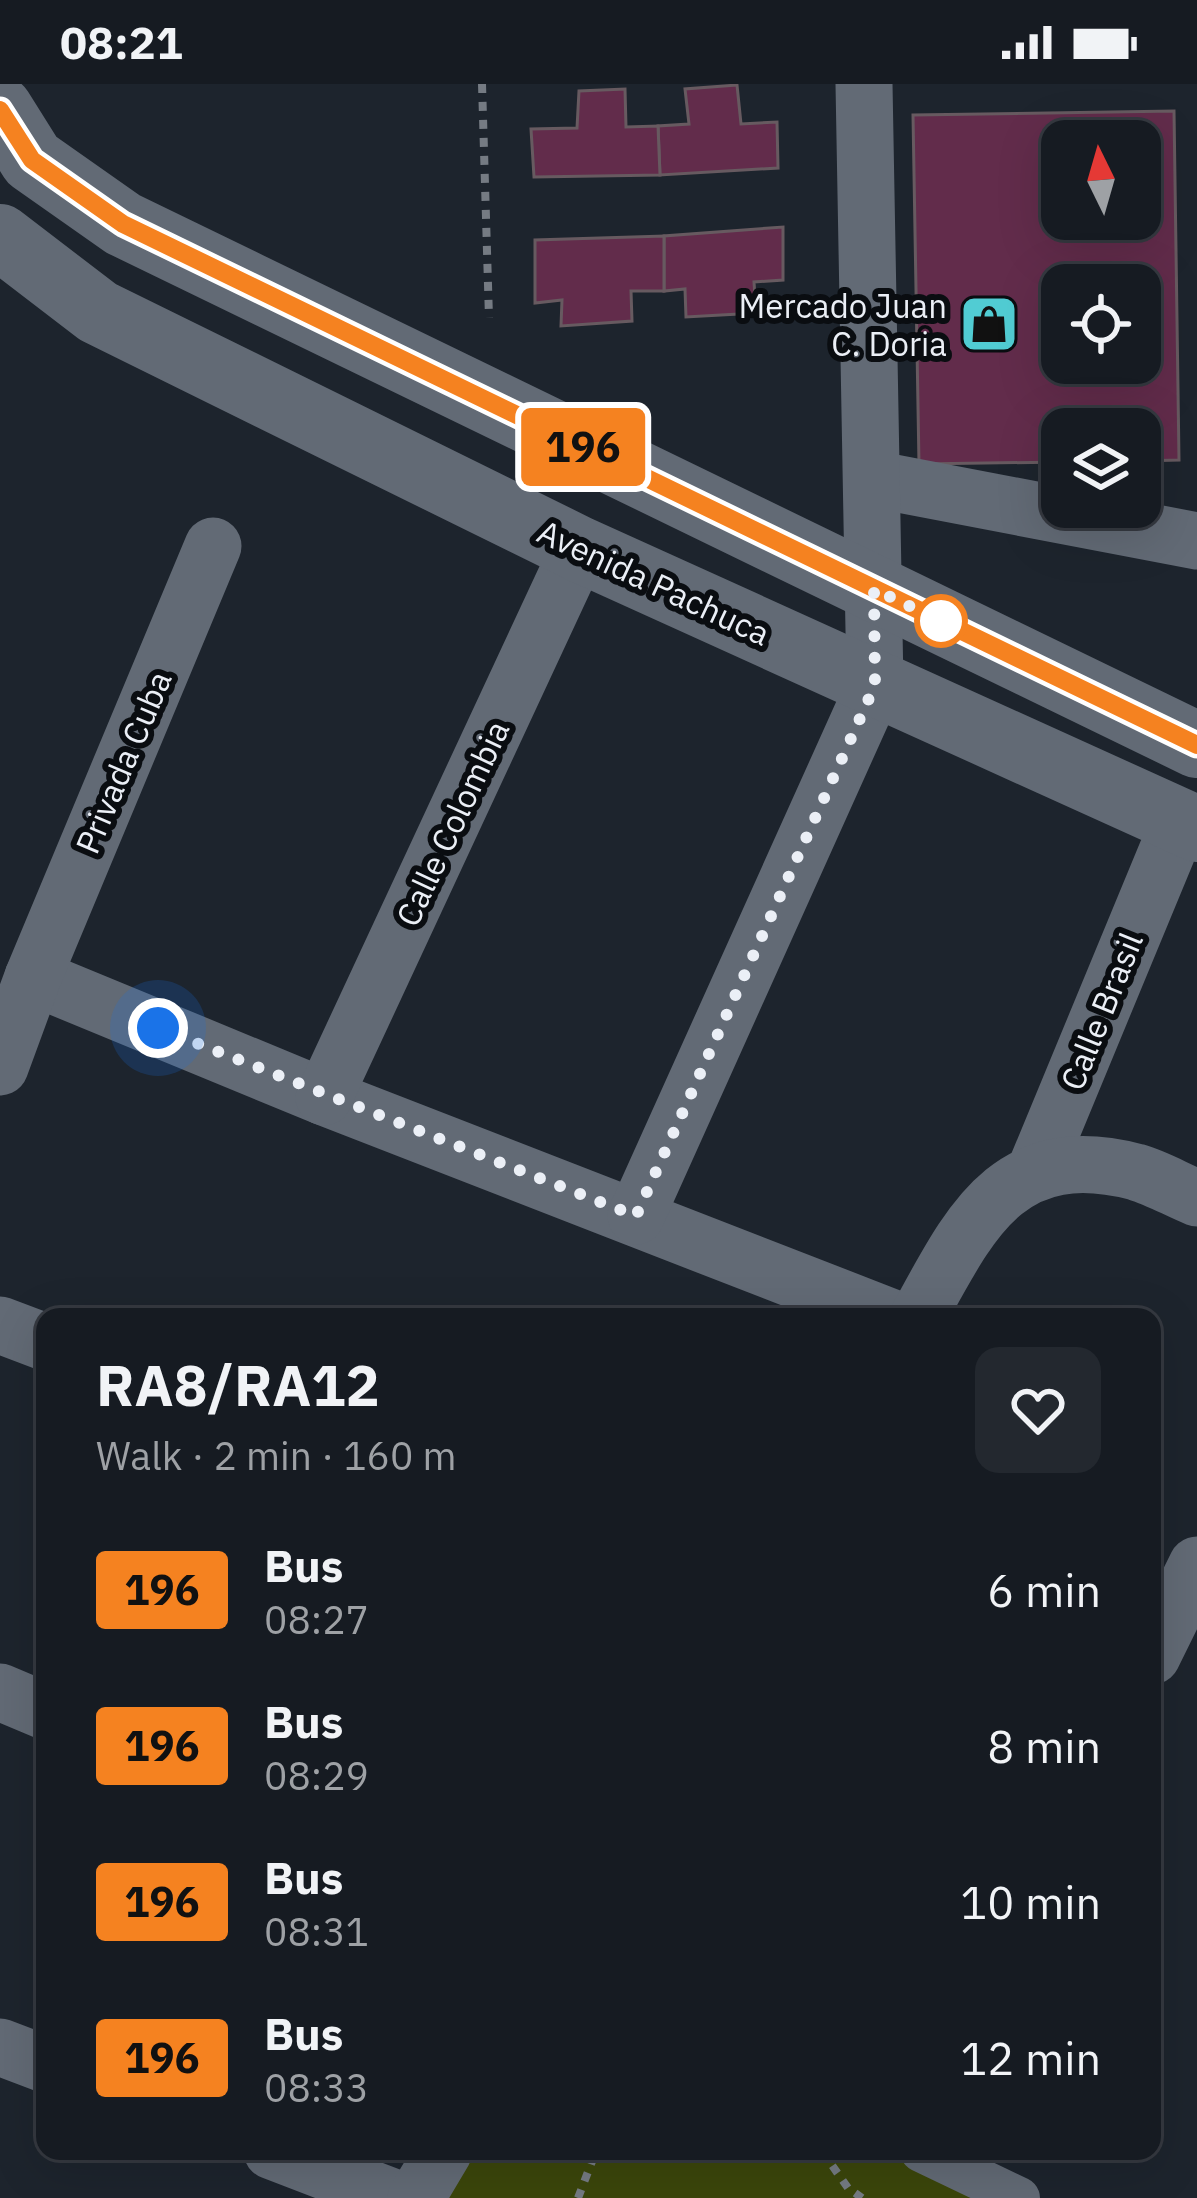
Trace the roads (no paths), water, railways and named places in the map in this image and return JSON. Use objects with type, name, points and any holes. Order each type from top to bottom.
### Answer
[{"type":"main road","points":[[0,110],[32,160],[123,224],[1197,745]]},
{"type":"main road","name":"Avenida Pachuca","points":[[0,238],[98,312],[579,549],[875,685],[1182,841]]},
{"type":"street","points":[[636,1216],[875,685],[863,84]]},
{"type":"street","points":[[873,479],[1197,541]]},
{"type":"street","name":"Privada Cuba","points":[[0,1067],[213,546]]},
{"type":"street","name":"Calle Colombia","points":[[324,1097],[579,549]]},
{"type":"street","name":"Calle Brasil","points":[[1035,1171],[1182,841]]},
{"type":"street","points":[[33,977],[324,1097],[867,1308]]},
{"type":"street","points":[[924,1308],[961,1239],[997,1196],[1035,1171],[1082,1165],[1138,1172],[1197,1198]]},
{"type":"street","points":[[0,1324],[36,1338]]},
{"type":"street","points":[[1161,1638],[1197,1565]]},
{"type":"street","points":[[0,1692],[36,1707]]},
{"type":"street","points":[[0,2047],[36,2061]]},
{"type":"street","points":[[295,2160],[394,2198]]},
{"type":"street","points":[[416,2198],[439,2160]]},
{"type":"street","points":[[940,2160],[1019,2198]]},
{"type":"place","name":"Mercado Juan C. Doria","points":[[989,324]]}]
